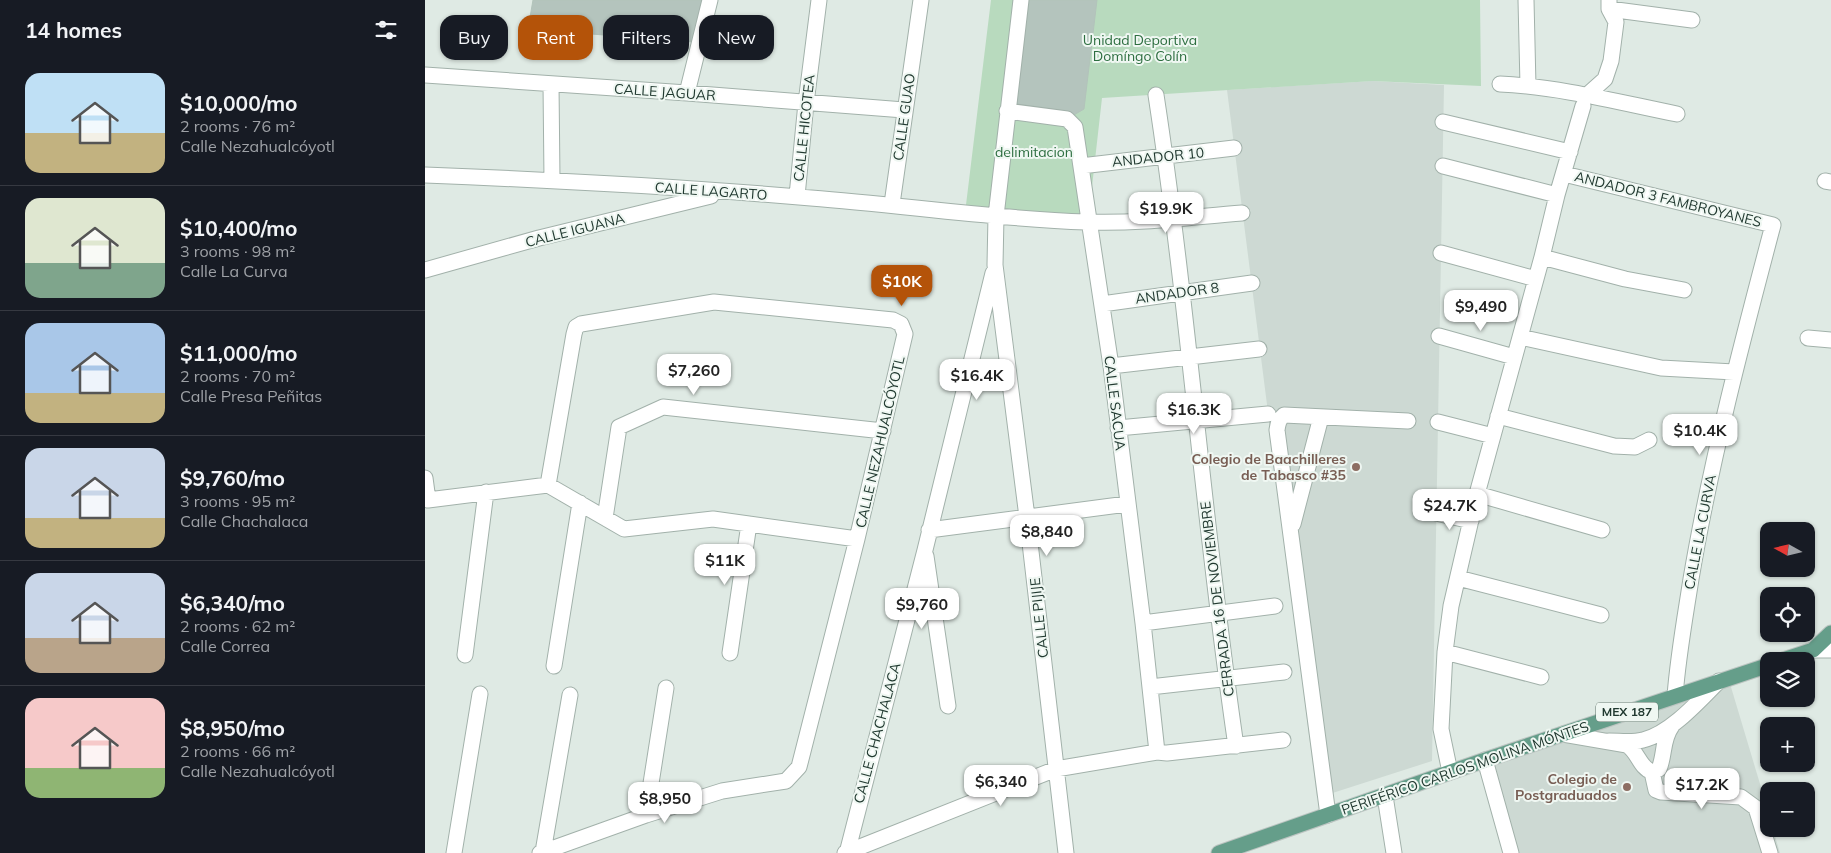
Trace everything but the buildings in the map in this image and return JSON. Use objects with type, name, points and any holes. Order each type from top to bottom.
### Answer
[{"type":"main road","points":[[1807,652],[1813,650],[1831,633]]},
{"type":"main road","name":"PERIFÉRICO CARLOS MOLINA MÓNTES","points":[[1227,852],[1450,772],[1760,668]]},
{"type":"street","points":[[687,92],[710,0]]},
{"type":"street","name":"CALLE HICOTEA","points":[[797,196],[819,0]]},
{"type":"street","name":"CALLE GUAO","points":[[892,204],[921,0]]},
{"type":"street","points":[[995,264],[996,216],[1021,0]]},
{"type":"street","points":[[1526,0],[1528,86]]},
{"type":"street","points":[[1609,4],[1692,20]]},
{"type":"street","points":[[1450,772],[1441,729],[1445,652],[1451,606],[1477,494],[1569,152],[1585,101],[1605,78],[1611,61],[1616,22],[1609,4]]},
{"type":"street","name":"CALLE JAGUAR","points":[[425,75],[687,92],[904,110]]},
{"type":"street","points":[[551,84],[552,180]]},
{"type":"street","points":[[1500,84],[1528,86],[1585,101],[1677,114]]},
{"type":"street","name":"CERRADA 16 DE NOVIEMBRE","points":[[1156,95],[1174,219],[1226,678],[1236,746]]},
{"type":"street","name":"CALLE SACUA","points":[[1007,111],[1067,119],[1075,127],[1111,366],[1157,752]]},
{"type":"street","points":[[1443,122],[1569,152]]},
{"type":"street","name":"ANDADOR 10","points":[[1081,166],[1234,148]]},
{"type":"street","points":[[1443,166],[1557,195]]},
{"type":"street","name":"ANDADOR 3 FAMBROYANES","points":[[1564,174],[1773,225]]},
{"type":"street","name":"CALLE LAGARTO","points":[[425,175],[552,180],[797,196],[892,204],[996,216],[1088,222],[1174,219],[1243,212]]},
{"type":"street","name":"CALLE IGUANA","points":[[425,270],[539,238],[726,192]]},
{"type":"street","name":"CALLE LA CURVA","points":[[1675,696],[1678,658],[1700,528],[1734,372],[1773,225]]},
{"type":"street","points":[[1441,253],[1536,279]]},
{"type":"street","points":[[1542,258],[1625,279],[1684,290]]},
{"type":"street","name":"CALLE PIJIJE","points":[[995,264],[1027,517],[1065,853]]},
{"type":"street","name":"CALLE CHACHALACA","points":[[846,853],[925,550],[995,264]]},
{"type":"street","name":"ANDADOR 8","points":[[1102,304],[1252,283]]},
{"type":"street","name":"CALLE NEZAHUALCÓYOTL","points":[[541,852],[646,815],[722,791],[786,781],[799,767],[883,431],[905,334],[901,324],[893,320],[714,302],[581,324],[576,327],[548,485]]},
{"type":"street","points":[[1439,336],[1515,357]]},
{"type":"street","points":[[1520,337],[1661,368],[1734,372]]},
{"type":"street","points":[[1807,338],[1831,340]]},
{"type":"street","points":[[1111,366],[1259,349]]},
{"type":"street","points":[[605,518],[619,427],[663,407],[883,431]]},
{"type":"street","points":[[1118,428],[1268,414]]},
{"type":"street","points":[[1328,815],[1277,424],[1284,415],[1408,421]]},
{"type":"street","points":[[1291,532],[1321,416]]},
{"type":"street","points":[[1498,416],[1614,446],[1635,447],[1649,440]]},
{"type":"street","points":[[1438,422],[1493,436]]},
{"type":"street","points":[[425,478],[426,501],[548,485],[624,529],[713,519],[857,540]]},
{"type":"street","points":[[465,655],[486,492]]},
{"type":"street","points":[[1477,494],[1602,530]]},
{"type":"street","points":[[554,666],[580,503]]},
{"type":"street","points":[[929,530],[1127,504]]},
{"type":"street","points":[[1436,513],[1471,521]]},
{"type":"street","points":[[730,653],[749,524]]},
{"type":"street","points":[[925,550],[948,706]]},
{"type":"street","points":[[1457,578],[1601,616]]},
{"type":"street","points":[[1143,623],[1275,606]]},
{"type":"street","points":[[1813,650],[1831,650]]},
{"type":"street","points":[[1445,652],[1541,677]]},
{"type":"street","points":[[1150,687],[1283,672]]},
{"type":"street","points":[[1609,741],[1629,742],[1656,736],[1701,700],[1719,681]]},
{"type":"street","points":[[646,815],[665,688]]},
{"type":"street","points":[[454,853],[480,694]]},
{"type":"street","points":[[541,852],[570,695]]},
{"type":"street","points":[[1652,772],[1659,769],[1663,760],[1666,735],[1676,721]]},
{"type":"street","points":[[1563,734],[1627,745],[1634,750],[1644,767],[1652,772],[1656,790],[1661,792],[1741,798],[1756,808],[1771,853]]},
{"type":"street","points":[[846,853],[1056,769],[1157,752],[1162,754],[1283,740]]},
{"type":"street","points":[[1485,760],[1511,853]]},
{"type":"street","points":[[1385,796],[1394,853]]},
{"type":"shaded area","name":"Colegio de Baachilleres de Tabasco #35","points":[[1373,81],[1444,85],[1432,761],[1317,798],[1227,90]]},
{"type":"shaded area","name":"Colegio de Postgraduados","points":[[1728,677],[1760,784],[1760,837],[1775,837],[1780,853],[1511,853],[1485,760]]},
{"type":"green space","points":[[991,0],[1480,0],[1481,86],[1373,81],[1102,98],[1088,222],[965,213]]},
{"type":"place","name":"Colegio de Baachilleres de Tabasco #35","points":[[1356,467]]},
{"type":"place","name":"Colegio de Postgraduados","points":[[1627,787]]},
{"type":"park label","name":"Unidad Deportiva Domíngo Colín","points":[[1140,48]]},
{"type":"park label","name":"delimitacion","points":[[1034,152]]}]
